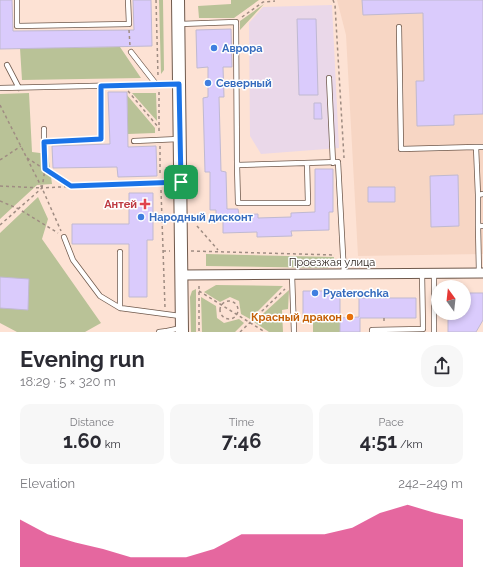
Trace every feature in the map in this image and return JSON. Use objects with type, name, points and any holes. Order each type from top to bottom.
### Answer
[{"type":"street","points":[[178,0],[182,325]]},
{"type":"street","name":"Проезжая улица","points":[[182,275],[292,279],[344,274],[481,273]]},
{"type":"lane","points":[[17,0],[17,26],[129,24],[128,0]]},
{"type":"lane","points":[[178,24],[236,22],[238,203],[308,203],[307,163]]},
{"type":"lane","points":[[399,28],[401,149],[483,147]]},
{"type":"lane","points":[[131,52],[157,84]]},
{"type":"lane","points":[[7,65],[19,88]]},
{"type":"lane","points":[[329,78],[333,162]]},
{"type":"lane","points":[[0,88],[179,84]]},
{"type":"lane","points":[[44,128],[44,142],[101,139],[101,86]]},
{"type":"lane","points":[[134,141],[180,139]]},
{"type":"lane","points":[[476,147],[481,194],[481,273]]},
{"type":"lane","points":[[237,165],[338,162],[344,274]]},
{"type":"lane","points":[[116,184],[181,182]]},
{"type":"lane","points":[[64,237],[73,260],[100,296],[120,308],[166,314],[182,325]]},
{"type":"lane","points":[[120,252],[120,308]]},
{"type":"lane","points":[[372,332],[372,330],[423,329],[422,273]]},
{"type":"lane","points":[[434,273],[434,332]]},
{"type":"lane","points":[[292,279],[294,332]]},
{"type":"lane","points":[[160,332],[167,332],[182,325]]},
{"type":"path","points":[[156,0],[160,183],[166,314]]},
{"type":"path","points":[[236,22],[263,2],[276,0]]},
{"type":"path","points":[[333,0],[335,5],[344,164]]},
{"type":"path","points":[[129,24],[131,52]]},
{"type":"path","points":[[127,90],[159,128]]},
{"type":"path","points":[[0,106],[42,188],[64,237]]},
{"type":"path","points":[[0,225],[42,188],[45,169],[44,142]]},
{"type":"path","points":[[0,160],[21,146]]},
{"type":"path","points":[[27,158],[71,186]]},
{"type":"path","points":[[0,186],[42,188],[116,184]]},
{"type":"path","points":[[0,201],[19,209],[64,237]]},
{"type":"path","points":[[197,226],[219,251]]},
{"type":"path","points":[[163,251],[170,251]]},
{"type":"path","points":[[189,251],[335,254]]},
{"type":"path","points":[[240,332],[292,279]]},
{"type":"path","points":[[199,286],[199,332]]},
{"type":"path","points":[[199,291],[265,332]]},
{"type":"path","points":[[226,302],[232,302],[237,306],[237,315],[230,319],[225,318],[220,311],[222,306],[226,302]]},
{"type":"path","points":[[384,318],[384,324]]},
{"type":"shaded area","points":[[337,0],[483,0],[483,254],[358,256],[346,35]]},
{"type":"shaded area","points":[[332,5],[339,148],[261,154],[250,136],[249,23],[263,7]]},
{"type":"green space","points":[[159,0],[163,0],[164,70],[161,74]]},
{"type":"green space","points":[[231,0],[259,0],[234,18],[199,18],[198,6],[231,4]]},
{"type":"green space","points":[[264,4],[240,30],[240,21]]},
{"type":"green space","points":[[120,47],[141,78],[22,80],[20,48]]},
{"type":"green space","points":[[29,93],[32,152],[48,154],[52,184],[37,185],[0,219],[0,94]]},
{"type":"green space","points":[[132,93],[156,93],[157,121]]},
{"type":"green space","points":[[127,95],[155,128],[155,133],[128,134]]},
{"type":"green space","points":[[38,197],[48,219],[42,239],[101,323],[85,332],[17,332],[0,323],[0,233]]},
{"type":"green space","points":[[206,254],[334,257],[334,261],[327,268],[206,266]]},
{"type":"green space","points":[[216,285],[283,286],[250,319],[241,314],[239,301],[230,297],[220,302],[204,292]]},
{"type":"green space","points":[[196,289],[196,332],[191,332],[190,297],[192,291]]},
{"type":"green space","points":[[289,290],[288,309],[282,310],[283,332],[269,332],[254,322]]},
{"type":"green space","points":[[201,297],[216,306],[217,318],[224,323],[239,319],[244,323],[235,332],[202,332]]},
{"type":"green space","points":[[313,318],[340,318],[340,332],[313,332]]},
{"type":"building","points":[[0,0],[12,0],[13,31],[134,30],[133,0],[151,0],[152,46],[0,49]]},
{"type":"building","points":[[362,0],[483,0],[483,114],[454,115],[454,125],[417,126],[416,81],[424,81],[423,13],[363,15]]},
{"type":"building","points":[[297,19],[316,19],[318,95],[299,95]]},
{"type":"building","points":[[231,29],[232,67],[223,67],[224,97],[219,97],[221,171],[226,172],[227,209],[238,209],[239,215],[258,214],[258,218],[291,217],[291,213],[315,212],[315,169],[333,169],[333,212],[329,212],[329,230],[291,231],[292,236],[257,237],[257,232],[223,233],[223,216],[216,216],[216,210],[210,210],[210,172],[205,172],[203,98],[208,97],[208,67],[197,68],[196,30]]},
{"type":"building","points":[[108,92],[127,92],[128,147],[156,146],[157,176],[118,177],[117,167],[53,168],[52,146],[110,144]]},
{"type":"building","points":[[314,103],[321,103],[322,119],[314,119]]},
{"type":"building","points":[[458,175],[459,226],[431,227],[430,176]]},
{"type":"building","points":[[368,187],[395,187],[395,202],[368,202]]},
{"type":"building","points":[[129,193],[153,193],[153,240],[147,240],[147,297],[129,297],[129,244],[72,244],[72,224],[129,224]]},
{"type":"building","points":[[0,277],[29,279],[28,310],[0,308]]},
{"type":"building","points":[[303,291],[340,291],[340,318],[303,318]]},
{"type":"building","points":[[471,293],[483,293],[483,320],[476,332],[448,332],[448,320],[471,320]]},
{"type":"building","points":[[359,298],[416,298],[416,318],[360,318],[360,332],[340,332],[340,318],[359,317]]},
{"type":"place","name":"Аврора","points":[[214,48]]},
{"type":"place","name":"Северный","points":[[208,83]]},
{"type":"place","name":"Антей","points":[[145,204]]},
{"type":"place","name":"Народный дисконт","points":[[141,217]]},
{"type":"place","name":"Pyaterochka","points":[[315,293]]},
{"type":"place","name":"Красный дракон","points":[[350,317]]},
{"type":"route","points":[[179,84],[181,182],[71,186],[45,169],[44,142],[101,139],[101,86],[179,84]]}]
